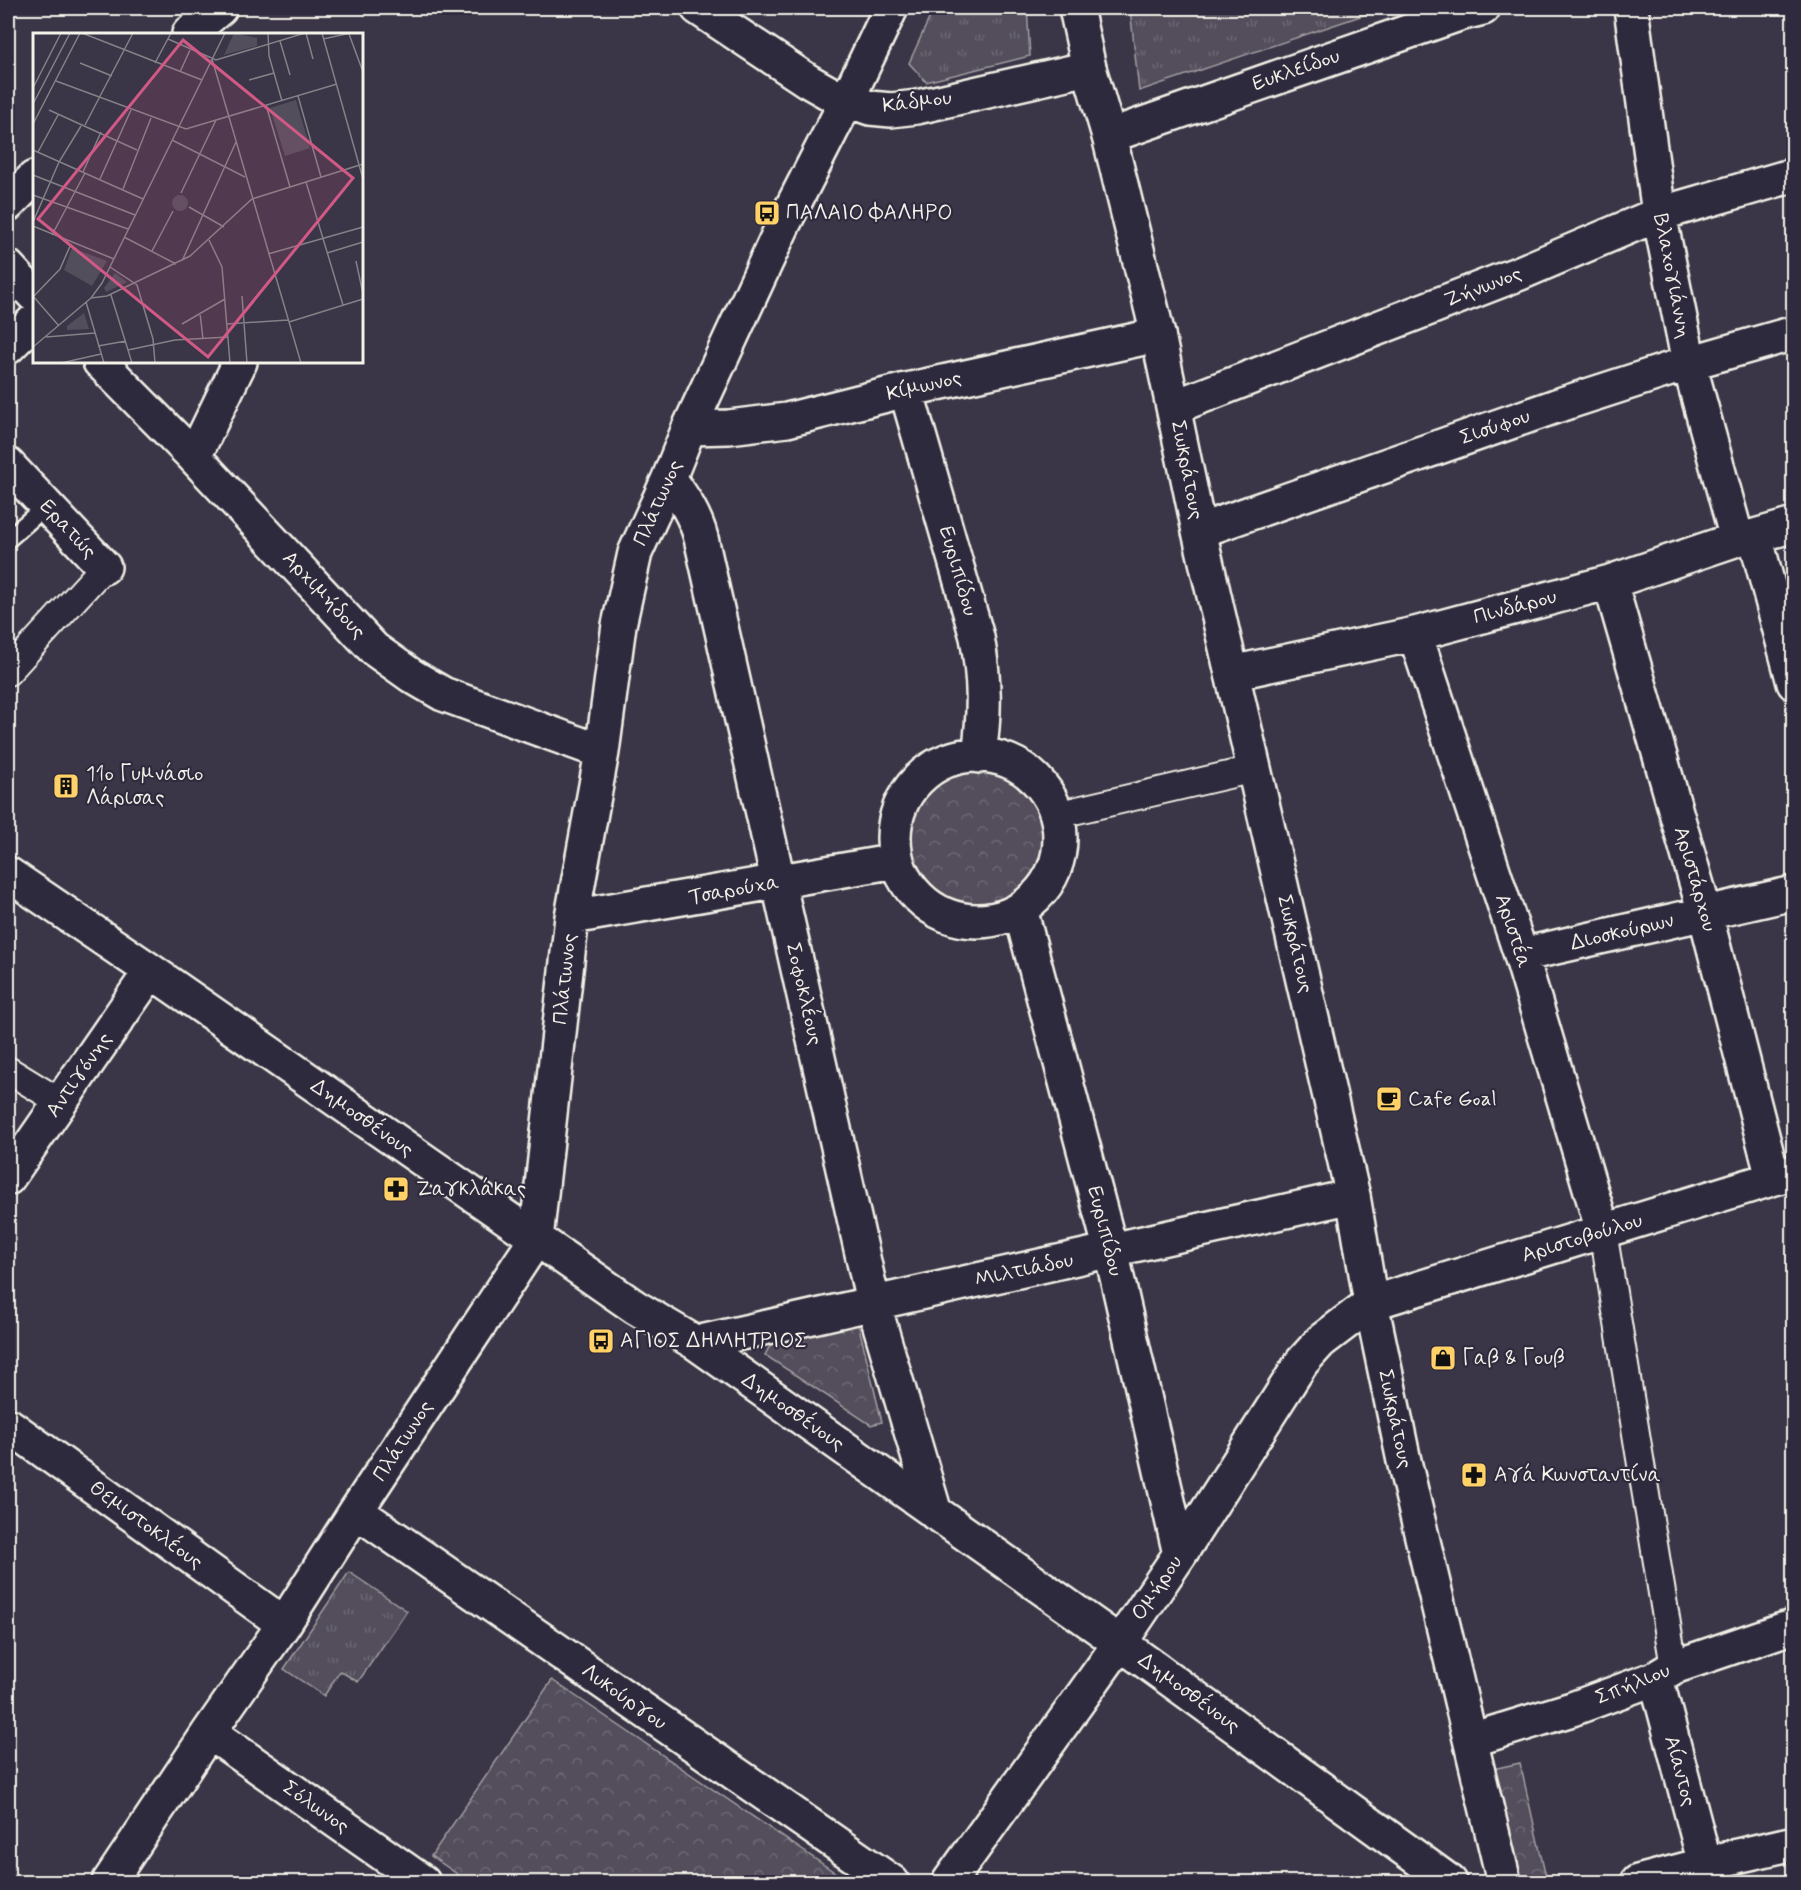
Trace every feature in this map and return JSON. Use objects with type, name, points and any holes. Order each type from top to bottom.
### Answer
[{"type":"street","points":[[190,33],[220,8]]},
{"type":"street","name":"Κάδμου","points":[[698,8],[808,81],[831,94],[870,108],[891,110],[917,107],[1089,68]]},
{"type":"street","name":"Πλάτωνος","points":[[109,1882],[284,1624],[536,1239],[572,917],[602,752],[615,647],[635,553],[689,428],[784,223],[891,8]]},
{"type":"street","name":"Σωκράτους","points":[[1076,8],[1089,68],[1109,136],[1158,335],[1199,531],[1353,1196],[1371,1303],[1404,1461],[1504,1882]]},
{"type":"street","name":"Βλαχογιάννη","points":[[1631,8],[1659,214],[1689,363],[1794,683]]},
{"type":"street","name":"Ευκλείδου","points":[[1109,136],[1467,10]]},
{"type":"street","name":"Ζήνωνος","points":[[1174,407],[1520,273],[1659,214],[1794,175]]},
{"type":"street","points":[[8,204],[33,179]]},
{"type":"street","points":[[8,267],[33,294]]},
{"type":"street","points":[[8,347],[33,322]]},
{"type":"street","name":"Σισύφου","points":[[1199,531],[1556,406],[1689,363],[1794,333]]},
{"type":"street","name":"Κίμωνος","points":[[689,428],[729,427],[788,420],[906,390],[1158,335]]},
{"type":"street","name":"Αρχιμήδους","points":[[101,363],[194,457],[374,649],[390,662],[443,694],[602,752]]},
{"type":"street","points":[[194,457],[240,363]]},
{"type":"street","name":"Ευριπίδου","points":[[906,390],[977,638],[985,696],[980,756]]},
{"type":"street","name":"Ερατώς","points":[[8,465],[104,567]]},
{"type":"street","name":"Σοφοκλέους","points":[[669,478],[697,521],[873,1302],[936,1513]]},
{"type":"street","name":"Πινδάρου","points":[[1232,673],[1415,633],[1610,582],[1746,537],[1794,525]]},
{"type":"street","points":[[8,672],[104,567]]},
{"type":"street","name":"Αριστάρχου","points":[[1610,582],[1783,1175]]},
{"type":"street","name":"Αριστέα","points":[[1415,633],[1521,955],[1603,1231]]},
{"type":"street","points":[[980,756],[1008,762],[1030,774],[1046,792],[1056,815],[1060,838],[1057,861],[1047,883],[1032,901],[1002,917],[984,921],[956,919],[929,907],[909,887],[896,861],[893,838],[897,817],[905,796],[920,778],[938,765],[960,757],[980,756]]},
{"type":"street","points":[[1056,815],[1254,769]]},
{"type":"street","name":"Τσαρούχα","points":[[572,917],[896,861]]},
{"type":"street","name":"Δημοσθένους","points":[[8,874],[635,1307],[696,1343],[1120,1643],[1450,1882]]},
{"type":"street","name":"Διοσκούρων","points":[[1521,955],[1794,893]]},
{"type":"street","name":"Ευριπίδου","points":[[1020,909],[1112,1251],[1180,1554]]},
{"type":"street","name":"Αντιγόνης","points":[[8,1178],[151,971]]},
{"type":"street","points":[[8,1070],[60,1102]]},
{"type":"street","name":"Αριστοβούλου","points":[[1371,1303],[1783,1175]]},
{"type":"street","name":"Μιλτιάδου","points":[[696,1343],[1353,1196]]},
{"type":"street","points":[[1603,1231],[1665,1672]]},
{"type":"street","name":"Ομήρου","points":[[949,1882],[1120,1643],[1180,1554],[1302,1362],[1321,1341],[1371,1303]]},
{"type":"street","name":"Θεμιστοκλέους","points":[[8,1425],[284,1624]]},
{"type":"street","name":"Λυκούργου","points":[[356,1511],[892,1882]]},
{"type":"street","name":"Σπήλιου","points":[[1471,1740],[1549,1717],[1794,1626]]},
{"type":"street","name":"Αίαντoς","points":[[1665,1672],[1705,1864]]},
{"type":"street","name":"Σόλωνος","points":[[209,1732],[423,1882]]},
{"type":"street","points":[[1638,1882],[1705,1864],[1739,1869],[1794,1844]]},
{"type":"lane","points":[[8,538],[46,506]]},
{"type":"green space","points":[[934,8],[1027,8],[1030,56],[926,82],[909,63]]},
{"type":"green space","points":[[1130,8],[1384,8],[1139,91]]},
{"type":"green space","points":[[976,769],[1003,774],[1025,790],[1041,812],[1046,839],[1041,866],[1025,888],[1003,904],[976,909],[949,904],[927,888],[911,866],[906,839],[911,812],[927,790],[949,774]]},
{"type":"green space","points":[[858,1323],[882,1422],[871,1425],[765,1355],[771,1344]]},
{"type":"green space","points":[[349,1572],[407,1611],[358,1682],[340,1671],[324,1696],[284,1669]]},
{"type":"green space","points":[[552,1680],[849,1882],[469,1882],[431,1856]]},
{"type":"green space","points":[[1520,1763],[1547,1882],[1514,1882],[1488,1770]]},
{"type":"place","name":"ΠΑΛΑΙΟ ΦΑΛΗΡΟ","points":[[767,213]]},
{"type":"place","name":"11ο Γυμνάσιο Λάρισας","points":[[66,786]]},
{"type":"place","name":"Cafe Goal","points":[[1389,1099]]},
{"type":"place","name":"Ζαγκλάκας","points":[[396,1189]]},
{"type":"place","name":"ΑΓΙΟΣ ΔΗΜΗΤΡΙΟΣ","points":[[601,1341]]},
{"type":"place","name":"Γαβ & Γουβ","points":[[1443,1358]]},
{"type":"place","name":"Αγά Κωνσταντίνα","points":[[1474,1475]]}]
